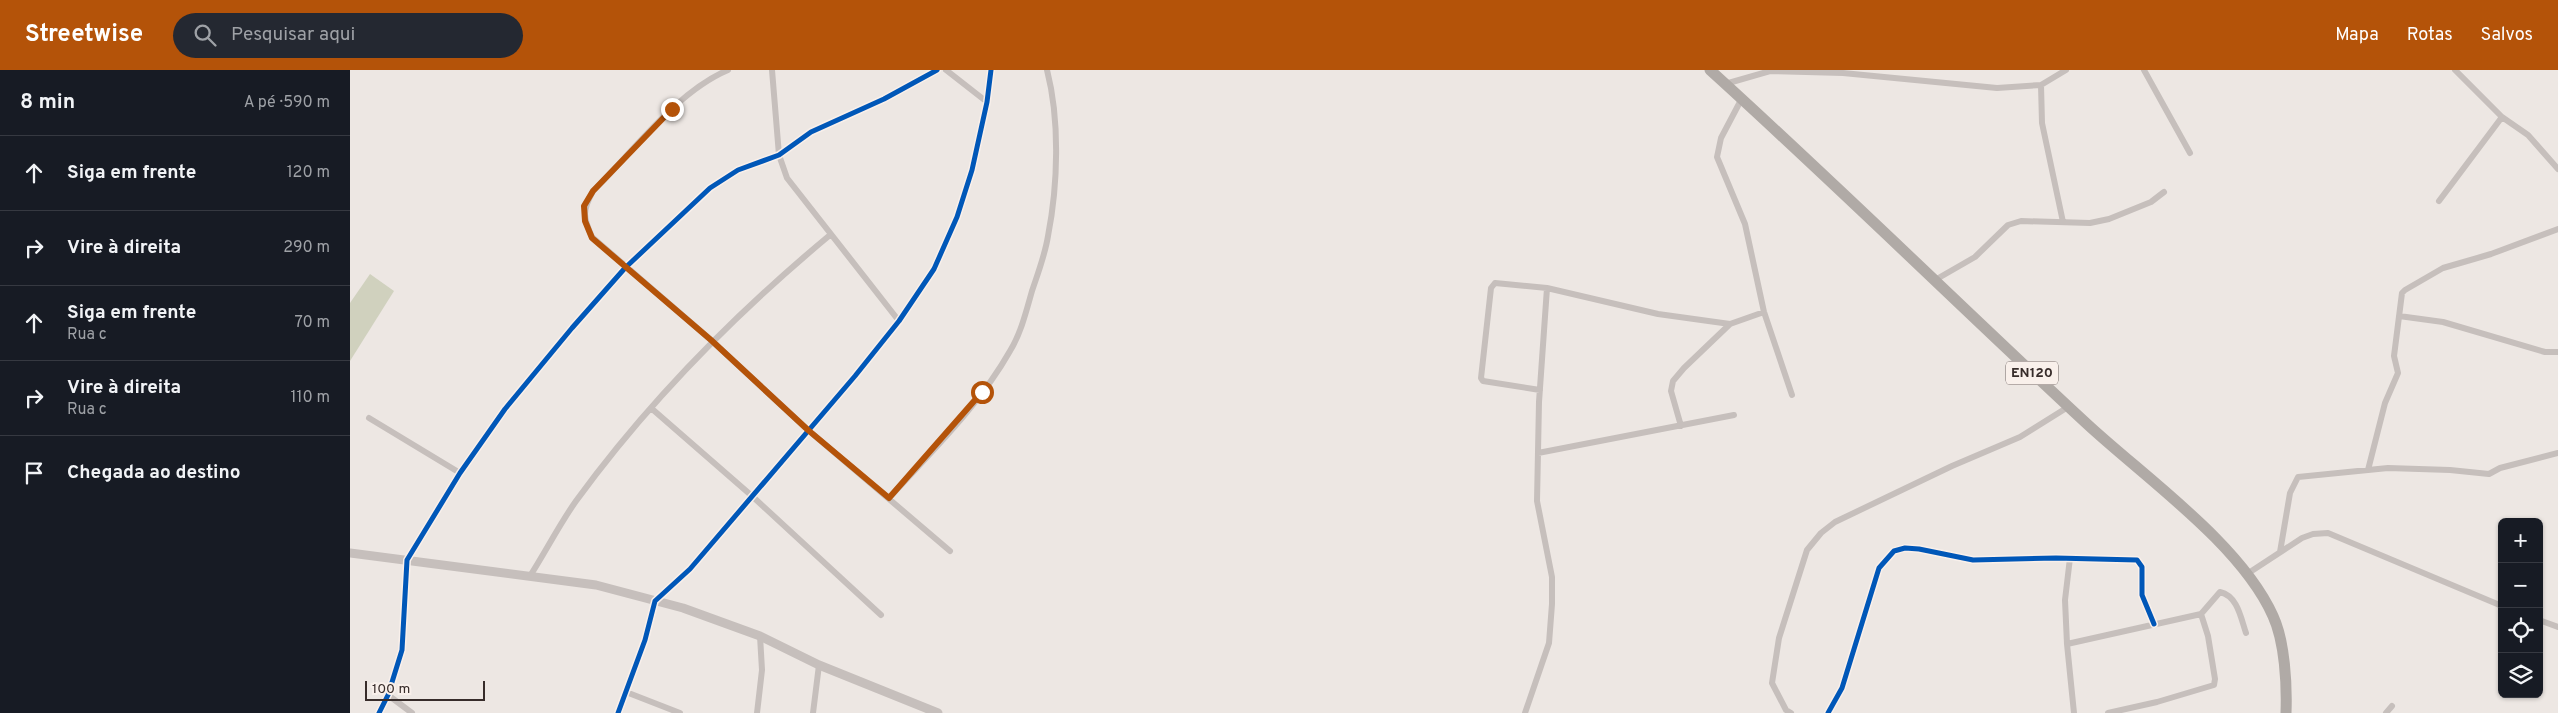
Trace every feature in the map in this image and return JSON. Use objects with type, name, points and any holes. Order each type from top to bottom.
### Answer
[{"type":"highway","name":"EN120","points":[[1710,70],[2068,406],[2222,546],[2247,574],[2273,616],[2286,685],[2286,713]]},
{"type":"street","points":[[728,70],[717,75],[672,109],[593,191],[584,206],[585,221],[592,238],[711,340],[808,430],[950,551]]},
{"type":"street","points":[[772,70],[779,155],[787,178],[899,321]]},
{"type":"street","points":[[379,713],[388,695],[402,650],[407,560],[460,473],[511,402],[625,268],[710,188],[738,170],[779,155],[811,132],[884,99],[937,70]]},
{"type":"street","points":[[946,70],[987,102]]},
{"type":"street","points":[[618,713],[645,640],[655,600],[690,569],[855,376],[899,321],[934,269],[957,218],[972,170],[987,102],[990,70]]},
{"type":"street","points":[[889,498],[982,392],[1010,352],[1022,327],[1048,238],[1054,193],[1056,154],[1051,85],[1047,70]]},
{"type":"street","points":[[1725,84],[1770,71],[1843,73],[1997,88],[2041,85],[2066,70]]},
{"type":"street","points":[[2144,70],[2190,153]]},
{"type":"street","points":[[2455,70],[2502,117],[2528,135],[2558,169]]},
{"type":"street","points":[[2041,85],[2042,123],[2064,222]]},
{"type":"street","points":[[1741,100],[1721,138],[1717,157],[1745,224],[1764,312],[1792,395]]},
{"type":"street","points":[[2439,200],[2502,117]]},
{"type":"street","points":[[1935,280],[1975,257],[2008,225],[2021,221],[2090,223],[2110,219],[2151,202],[2164,192]]},
{"type":"street","points":[[2368,470],[2385,403],[2398,373],[2394,356],[2402,293],[2412,284],[2443,268],[2491,254],[2558,229]]},
{"type":"street","points":[[530,576],[575,503],[650,408],[711,340],[830,234]]},
{"type":"street","points":[[1540,390],[1483,381],[1480,378],[1491,288],[1500,282],[1547,288],[1658,314],[1730,324]]},
{"type":"street","points":[[1525,713],[1549,643],[1552,604],[1552,577],[1537,502],[1540,390],[1547,288]]},
{"type":"street","points":[[1681,426],[1671,391],[1673,381],[1730,324],[1764,312]]},
{"type":"street","points":[[2399,316],[2443,322],[2545,352],[2558,352]]},
{"type":"street","points":[[1791,713],[1786,710],[1772,683],[1779,638],[1807,550],[1821,533],[1836,522],[1943,470],[2020,437],[2068,406]]},
{"type":"street","points":[[650,408],[752,496],[881,615]]},
{"type":"street","points":[[1538,453],[1734,415]]},
{"type":"street","points":[[369,418],[460,473]]},
{"type":"street","points":[[2280,552],[2290,493],[2298,478],[2368,470],[2450,470],[2489,474],[2500,468],[2558,454]]},
{"type":"street","points":[[2247,574],[2280,552],[2313,534],[2328,533],[2498,604]]},
{"type":"street","points":[[1828,713],[1842,688],[1879,568],[1894,551],[1905,548],[1919,549],[1973,560],[2070,558],[2139,561],[2142,567],[2142,595],[2154,624]]},
{"type":"street","points":[[350,553],[596,585],[655,600],[683,608],[760,636],[819,664],[938,713]]},
{"type":"street","points":[[2070,558],[2065,600],[2074,713]]},
{"type":"street","points":[[2067,644],[2202,614],[2220,592],[2233,600],[2246,634]]},
{"type":"street","points":[[2108,713],[2214,685],[2208,636],[2202,614]]},
{"type":"street","points":[[2543,621],[2558,627]]},
{"type":"street","points":[[757,713],[762,670],[760,636]]},
{"type":"street","points":[[813,713],[819,664]]},
{"type":"street","points":[[626,692],[680,713]]},
{"type":"street","points":[[388,695],[412,713]]},
{"type":"street","points":[[2386,713],[2392,706]]},
{"type":"green space","points":[[370,274],[394,291],[350,361],[350,303]]},
{"type":"cycle path","points":[[379,713],[388,695],[402,650],[407,560],[460,473],[505,409],[572,328],[625,268],[710,188],[738,170],[779,155],[811,132],[884,99],[937,70]]},
{"type":"cycle path","points":[[618,713],[645,640],[655,601],[690,569],[855,376],[899,321],[934,269],[957,217],[972,170],[987,102],[991,70]]},
{"type":"cycle path","points":[[1828,713],[1842,688],[1879,568],[1894,551],[1905,548],[1919,549],[1973,560],[2056,558],[2137,560],[2142,567],[2142,595],[2154,624]]},
{"type":"route","points":[[672,109],[624,161],[593,191],[584,206],[585,221],[592,238],[711,340],[808,430],[889,498],[982,392]]}]
